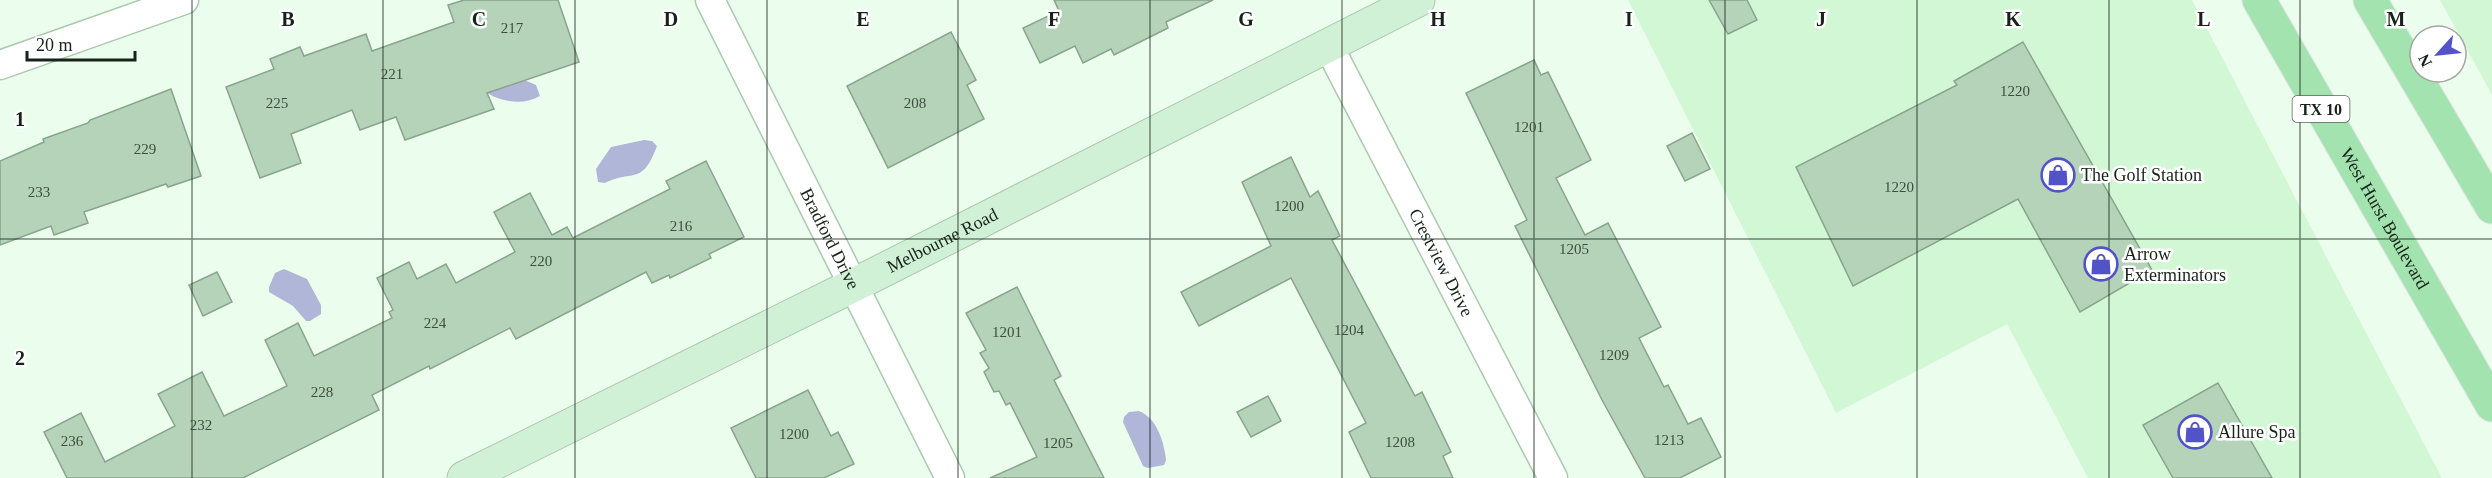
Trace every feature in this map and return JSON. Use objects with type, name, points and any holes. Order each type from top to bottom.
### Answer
[{"type":"main road","name":"West Hurst Boulevard","points":[[2259,0],[2492,405]]},
{"type":"main road","points":[[2370,0],[2492,207]]},
{"type":"street","points":[[0,65],[184,0]]},
{"type":"street","name":"Bradford Drive","points":[[710,0],[950,478]]},
{"type":"street","name":"Melbourne Road","points":[[464,478],[854,285],[1329,47],[1418,0]]},
{"type":"street","name":"Crestview Drive","points":[[1329,47],[1553,478]]},
{"type":"shaded area","points":[[1628,0],[2192,0],[2442,478],[2088,478],[2007,324],[1836,413]]},
{"type":"shaded area","points":[[2440,0],[2492,0],[2492,95],[2468,51],[2468,24],[2453,24]]},
{"type":"water","points":[[522,79],[536,85],[540,96],[519,102],[497,98],[484,91]]},
{"type":"water","points":[[644,140],[652,141],[657,146],[647,167],[642,172],[605,183],[598,182],[596,169],[611,147]]},
{"type":"water","points":[[284,269],[307,279],[321,305],[321,314],[306,321],[293,306],[269,292],[275,273]]},
{"type":"water","points":[[1139,411],[1151,419],[1158,431],[1165,453],[1164,465],[1148,468],[1143,466],[1123,422],[1129,412]]},
{"type":"building","points":[[464,0],[558,0],[579,62],[487,93],[494,109],[405,140],[396,117],[360,130],[352,110],[291,134],[301,163],[260,178],[226,87],[274,69],[270,59],[300,47],[304,56],[366,34],[372,51],[454,22],[448,5]]},
{"type":"building","points":[[1054,0],[1213,0],[1166,22],[1168,28],[1114,55],[1111,49],[1083,63],[1075,46],[1040,63],[1023,28],[1059,11]]},
{"type":"building","points":[[1709,0],[1747,0],[1757,20],[1728,34]]},
{"type":"building","points":[[951,32],[976,80],[967,85],[984,119],[888,168],[847,86]]},
{"type":"building","points":[[2023,42],[2152,270],[2080,312],[2018,199],[1853,286],[1796,167],[1957,85],[1954,81]]},
{"type":"building","points":[[1534,60],[1541,75],[1548,72],[1591,160],[1556,178],[1585,235],[1608,223],[1661,327],[1639,338],[1664,387],[1668,385],[1688,424],[1701,418],[1721,457],[1680,478],[1645,478],[1602,400],[1515,226],[1527,220],[1466,93]]},
{"type":"building","points":[[171,89],[201,176],[168,187],[166,184],[84,212],[88,223],[54,235],[51,226],[0,245],[0,161],[44,142],[43,139]]},
{"type":"building","points":[[1692,133],[1710,169],[1685,181],[1667,146]]},
{"type":"building","points":[[1291,157],[1310,197],[1318,191],[1340,236],[1332,240],[1415,396],[1422,392],[1451,452],[1443,456],[1453,478],[1371,478],[1349,432],[1366,423],[1291,278],[1199,326],[1181,292],[1271,246],[1242,182]]},
{"type":"building","points":[[706,161],[744,237],[709,254],[711,258],[670,278],[669,275],[652,283],[646,272],[516,339],[510,328],[430,369],[429,366],[372,395],[379,410],[243,478],[67,478],[44,432],[81,413],[105,462],[175,426],[158,394],[202,372],[224,416],[287,386],[265,340],[298,323],[314,356],[392,318],[389,312],[393,310],[377,278],[409,262],[417,279],[446,264],[456,283],[515,252],[494,212],[530,193],[552,235],[567,227],[573,238],[670,189],[666,181]]},
{"type":"building","points":[[217,272],[232,302],[203,316],[189,285]]},
{"type":"building","points":[[1017,287],[1061,376],[1054,380],[1104,478],[990,478],[1037,457],[1010,403],[1006,405],[999,391],[994,392],[984,372],[989,368],[980,353],[986,350],[966,313]]},
{"type":"building","points":[[2218,383],[2272,478],[2173,478],[2143,425]]},
{"type":"building","points":[[808,390],[831,436],[838,432],[854,464],[824,478],[756,478],[731,428]]},
{"type":"building","points":[[1268,396],[1281,421],[1251,437],[1237,412]]},
{"type":"place","name":"The Golf Station","points":[[2058,175]]},
{"type":"place","name":"Arrow Exterminators","points":[[2101,264]]},
{"type":"place","name":"Allure Spa","points":[[2195,432]]}]
